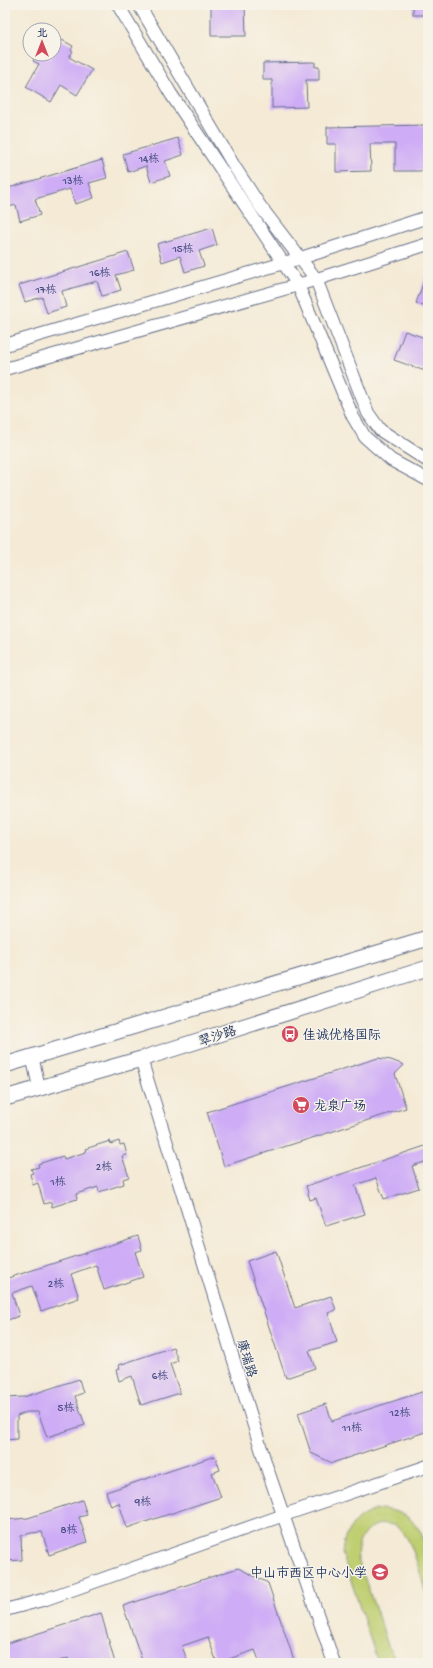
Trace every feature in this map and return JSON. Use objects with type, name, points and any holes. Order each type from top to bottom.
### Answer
[{"type":"main road","points":[[5,1065],[428,938]]},
{"type":"main road","name":"翠沙路","points":[[5,1098],[141,1058],[428,968]]},
{"type":"street","points":[[118,5],[171,94],[298,284],[352,417],[365,437],[391,460],[428,480]]},
{"type":"street","points":[[139,5],[234,166],[260,206],[316,279],[368,413],[380,430],[428,461]]},
{"type":"street","points":[[5,345],[300,258],[428,217]]},
{"type":"street","points":[[5,369],[316,279],[428,244]]},
{"type":"street","points":[[32,1056],[39,1087]]},
{"type":"street","name":"康瑞路","points":[[141,1058],[265,1461],[334,1663]]},
{"type":"street","points":[[5,1610],[46,1599],[428,1466]]},
{"type":"green space","points":[[381,1509],[398,1512],[410,1519],[419,1529],[424,1541],[427,1555],[428,1600],[412,1548],[405,1535],[398,1528],[389,1524],[381,1524],[373,1527],[366,1532],[358,1549],[358,1559],[389,1648],[396,1660],[401,1663],[379,1663],[342,1553],[343,1544],[353,1524],[365,1515]]},
{"type":"building","points":[[211,5],[245,5],[246,36],[211,36]]},
{"type":"building","points":[[413,5],[428,5],[428,15],[413,15]]},
{"type":"building","points":[[62,40],[73,46],[71,50],[73,51],[69,57],[92,70],[77,95],[61,85],[51,102],[26,87],[39,64],[35,62],[62,62]]},
{"type":"building","points":[[315,62],[315,67],[319,67],[319,80],[306,80],[307,107],[272,108],[272,80],[263,80],[263,63]]},
{"type":"building","points":[[428,125],[428,171],[395,171],[395,144],[370,144],[371,171],[336,172],[336,144],[327,144],[327,127]]},
{"type":"building","points":[[178,138],[183,155],[165,161],[170,176],[151,182],[146,166],[128,172],[123,154]]},
{"type":"building","points":[[102,160],[107,178],[89,183],[94,198],[75,204],[70,189],[35,199],[40,215],[20,221],[16,205],[5,208],[5,189]]},
{"type":"building","points":[[212,228],[217,245],[199,251],[204,266],[185,272],[180,256],[162,262],[157,244]]},
{"type":"building","points":[[128,252],[134,270],[116,275],[121,290],[102,296],[97,281],[62,291],[66,307],[47,313],[42,297],[25,302],[19,285]]},
{"type":"building","points":[[428,273],[428,308],[416,303]]},
{"type":"building","points":[[405,331],[428,339],[428,372],[394,360]]},
{"type":"building","points":[[378,1058],[391,1060],[404,1065],[395,1074],[406,1108],[224,1166],[207,1112]]},
{"type":"building","points":[[110,1141],[111,1144],[119,1141],[120,1145],[124,1144],[127,1155],[122,1156],[129,1177],[123,1179],[124,1184],[99,1192],[98,1187],[76,1194],[77,1199],[52,1207],[51,1202],[44,1204],[38,1183],[33,1185],[30,1174],[33,1173],[31,1169],[39,1167],[38,1164],[63,1156],[64,1159],[86,1152],[85,1149]]},
{"type":"building","points":[[428,1145],[428,1161],[412,1166],[419,1188],[384,1199],[376,1178],[355,1185],[365,1214],[326,1226],[316,1198],[310,1200],[306,1186]]},
{"type":"building","points":[[138,1236],[142,1250],[135,1252],[143,1277],[104,1290],[96,1265],[71,1274],[79,1298],[41,1311],[32,1286],[12,1293],[19,1316],[5,1321],[5,1279]]},
{"type":"building","points":[[276,1251],[295,1308],[331,1296],[336,1310],[328,1313],[337,1342],[309,1351],[315,1368],[286,1378],[247,1261]]},
{"type":"building","points":[[173,1347],[178,1361],[170,1364],[180,1393],[141,1405],[132,1376],[119,1381],[116,1370],[120,1369],[119,1365]]},
{"type":"building","points":[[79,1379],[83,1393],[75,1396],[85,1425],[47,1437],[38,1412],[27,1412],[17,1416],[17,1439],[5,1440],[5,1398],[24,1397]]},
{"type":"building","points":[[428,1390],[428,1431],[332,1463],[311,1453],[298,1413],[326,1404],[332,1421]]},
{"type":"building","points":[[215,1456],[220,1470],[212,1473],[221,1497],[127,1528],[119,1503],[111,1506],[106,1492]]},
{"type":"building","points":[[82,1500],[87,1515],[79,1517],[87,1542],[49,1555],[42,1532],[31,1533],[21,1536],[22,1560],[5,1561],[5,1520],[28,1518]]},
{"type":"building","points":[[238,1568],[268,1583],[295,1663],[260,1663],[255,1650],[217,1663],[208,1637],[182,1646],[188,1663],[143,1663],[123,1606]]},
{"type":"building","points":[[101,1613],[115,1663],[70,1663],[68,1658],[53,1663],[5,1663],[5,1644]]},
{"type":"place","name":"佳诚优格国际","points":[[290,1034]]},
{"type":"place","name":"龙泉广场","points":[[301,1105]]},
{"type":"place","name":"中山市西区中心小学","points":[[380,1572]]}]
